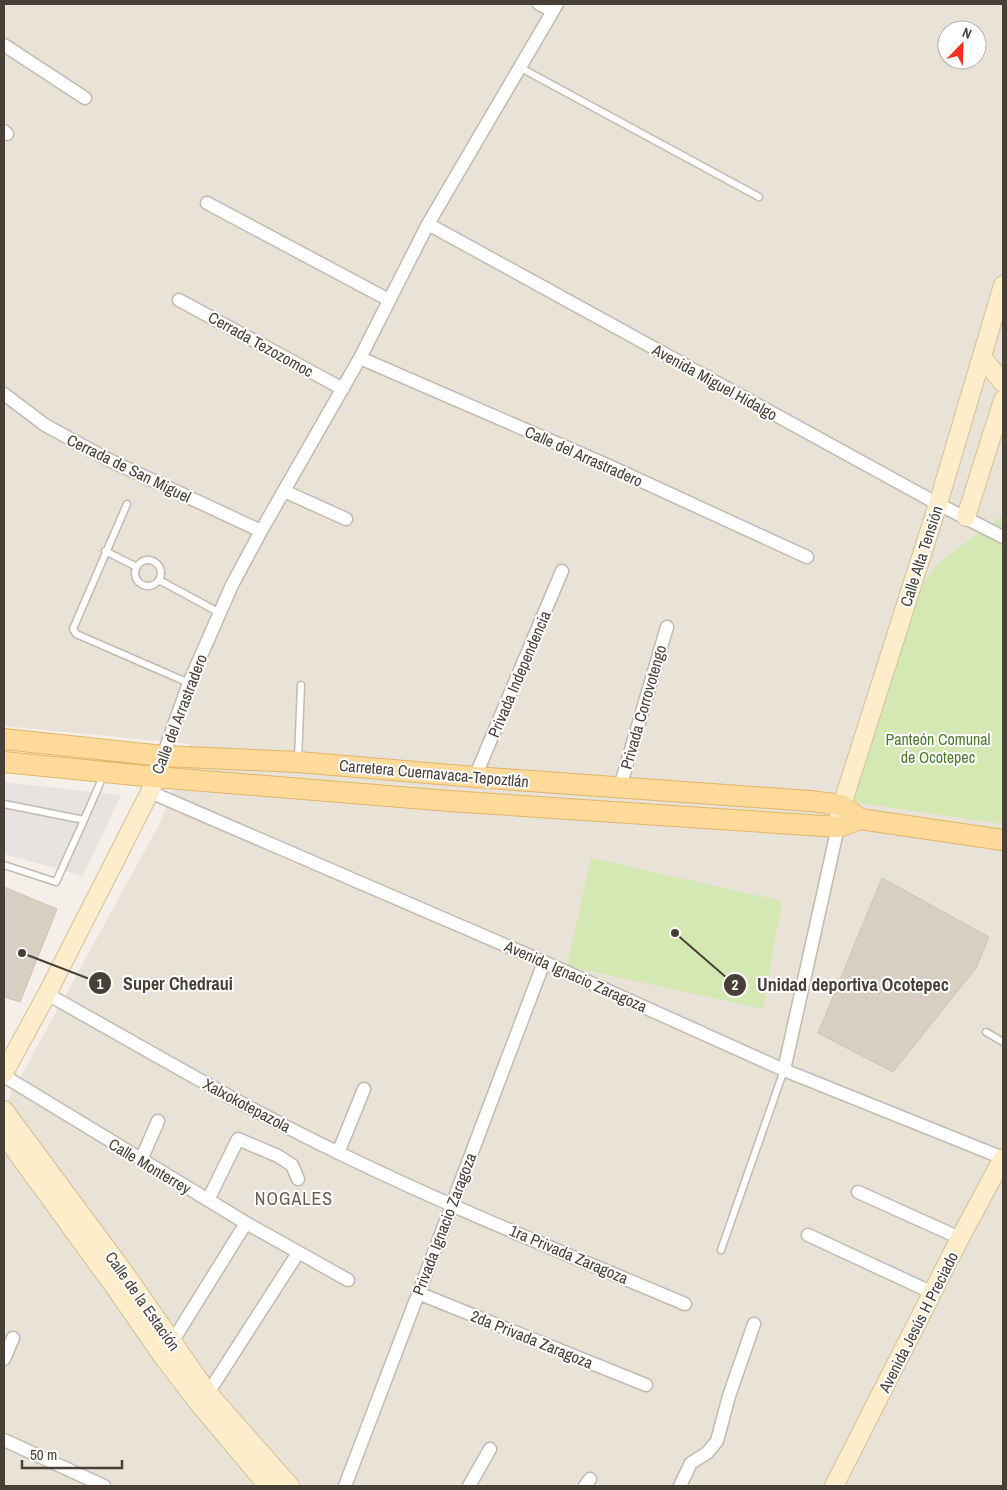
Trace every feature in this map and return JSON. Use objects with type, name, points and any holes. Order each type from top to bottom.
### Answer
[{"type":"main road","name":"Carretera Cuernavaca-Tepoztlán","points":[[4,739],[163,756],[298,762],[810,801],[842,805],[860,819]]},
{"type":"main road","name":"Carretera Cuernavaca-Tepoztlán","points":[[4,762],[105,772],[152,784],[449,801],[838,827],[860,819],[1003,840]]},
{"type":"street","points":[[539,4],[555,7]]},
{"type":"street","name":"Calle del Arrastradero","points":[[4,1075],[47,994],[152,784],[189,683],[232,586],[261,531],[360,358],[428,224],[555,7]]},
{"type":"street","points":[[4,45],[85,98]]},
{"type":"street","points":[[207,203],[389,300]]},
{"type":"street","name":"Avenida Miguel Hidalgo","points":[[428,224],[938,504],[1003,537]]},
{"type":"street","name":"Calle Alta Tensión","points":[[838,827],[842,805],[938,504],[1003,286]]},
{"type":"street","name":"Cerrada Tezozomoc","points":[[179,300],[343,388]]},
{"type":"street","points":[[982,357],[1003,383]]},
{"type":"street","name":"Calle del Arrastradero","points":[[360,358],[609,466],[807,557]]},
{"type":"street","name":"Cerrada de San Miguel","points":[[4,394],[46,425],[109,460],[261,531]]},
{"type":"street","name":"Calle Alta Tensión","points":[[966,517],[1003,400]]},
{"type":"street","points":[[284,492],[346,519]]},
{"type":"street","name":"Privada Independencia","points":[[476,777],[562,571]]},
{"type":"street","name":"Privada Corrovotengo","points":[[620,787],[667,627]]},
{"type":"street","name":"Avenida Ignacio Zaragoza","points":[[152,784],[784,1070],[1003,1158]]},
{"type":"street","points":[[784,1070],[838,827]]},
{"type":"street","name":"Privada Ignacio Zaragoza","points":[[344,1486],[544,962]]},
{"type":"street","name":"Xalxokotepazola","points":[[47,994],[225,1093],[338,1153],[452,1205]]},
{"type":"street","name":"Calle Monterrey","points":[[4,1075],[246,1224],[348,1280]]},
{"type":"street","points":[[338,1153],[364,1088]]},
{"type":"street","name":"Calle de la Estación","points":[[4,1110],[124,1272],[200,1405],[268,1486]]},
{"type":"street","points":[[141,1160],[158,1121]]},
{"type":"street","name":"Calle de la Estación","points":[[4,1135],[116,1289],[290,1486]]},
{"type":"street","points":[[208,1200],[238,1140],[278,1156],[292,1165],[298,1179]]},
{"type":"street","name":"Avenida Jesús H Preciado","points":[[834,1486],[960,1238],[1003,1158]]},
{"type":"street","points":[[858,1192],[960,1238]]},
{"type":"street","name":"1ra Privada Zaragoza","points":[[452,1205],[685,1304]]},
{"type":"street","points":[[168,1349],[246,1224]]},
{"type":"street","points":[[808,1235],[933,1293]]},
{"type":"street","points":[[208,1393],[298,1253]]},
{"type":"street","name":"2da Privada Zaragoza","points":[[418,1293],[646,1385]]},
{"type":"street","points":[[680,1486],[691,1463],[707,1453],[716,1441],[729,1396],[754,1324]]},
{"type":"street","points":[[4,1359],[13,1338]]},
{"type":"street","points":[[4,1440],[104,1486]]},
{"type":"street","points":[[469,1486],[490,1448]]},
{"type":"lane","points":[[521,68],[759,197]]},
{"type":"lane","points":[[126,504],[72,629],[76,634],[189,683]]},
{"type":"lane","points":[[105,551],[137,567]]},
{"type":"lane","points":[[146,560],[157,564],[160,568],[159,580],[150,586],[144,585],[136,577],[137,567],[146,560]]},
{"type":"lane","points":[[159,580],[220,613]]},
{"type":"lane","points":[[298,762],[301,686]]},
{"type":"lane","points":[[4,865],[56,882],[105,772]]},
{"type":"lane","points":[[4,804],[84,820]]},
{"type":"lane","points":[[986,1032],[1003,1042]]},
{"type":"lane","points":[[721,1250],[784,1070]]},
{"type":"shaded area","points":[[4,4],[1003,4],[1003,1486],[4,1486],[4,1107],[160,823],[190,744],[4,726]]},
{"type":"shaded area","points":[[4,782],[121,795],[83,876],[4,854]]},
{"type":"green space","name":"Panteón Comunal de Ocotepec","points":[[1003,515],[1003,824],[865,804],[853,800],[921,588],[937,564]]},
{"type":"green space","points":[[591,858],[782,901],[763,1009],[567,966]]},
{"type":"building","points":[[882,878],[989,937],[976,968],[893,1072],[818,1033]]},
{"type":"building","points":[[4,887],[57,909],[20,1002],[4,997]]},
{"type":"place","name":"Unidad deportiva Ocotepec","points":[[675,933]]},
{"type":"place","name":"Super Chedraui","points":[[22,953]]},
{"type":"district","name":"NOGALES","points":[[294,1199]]}]
